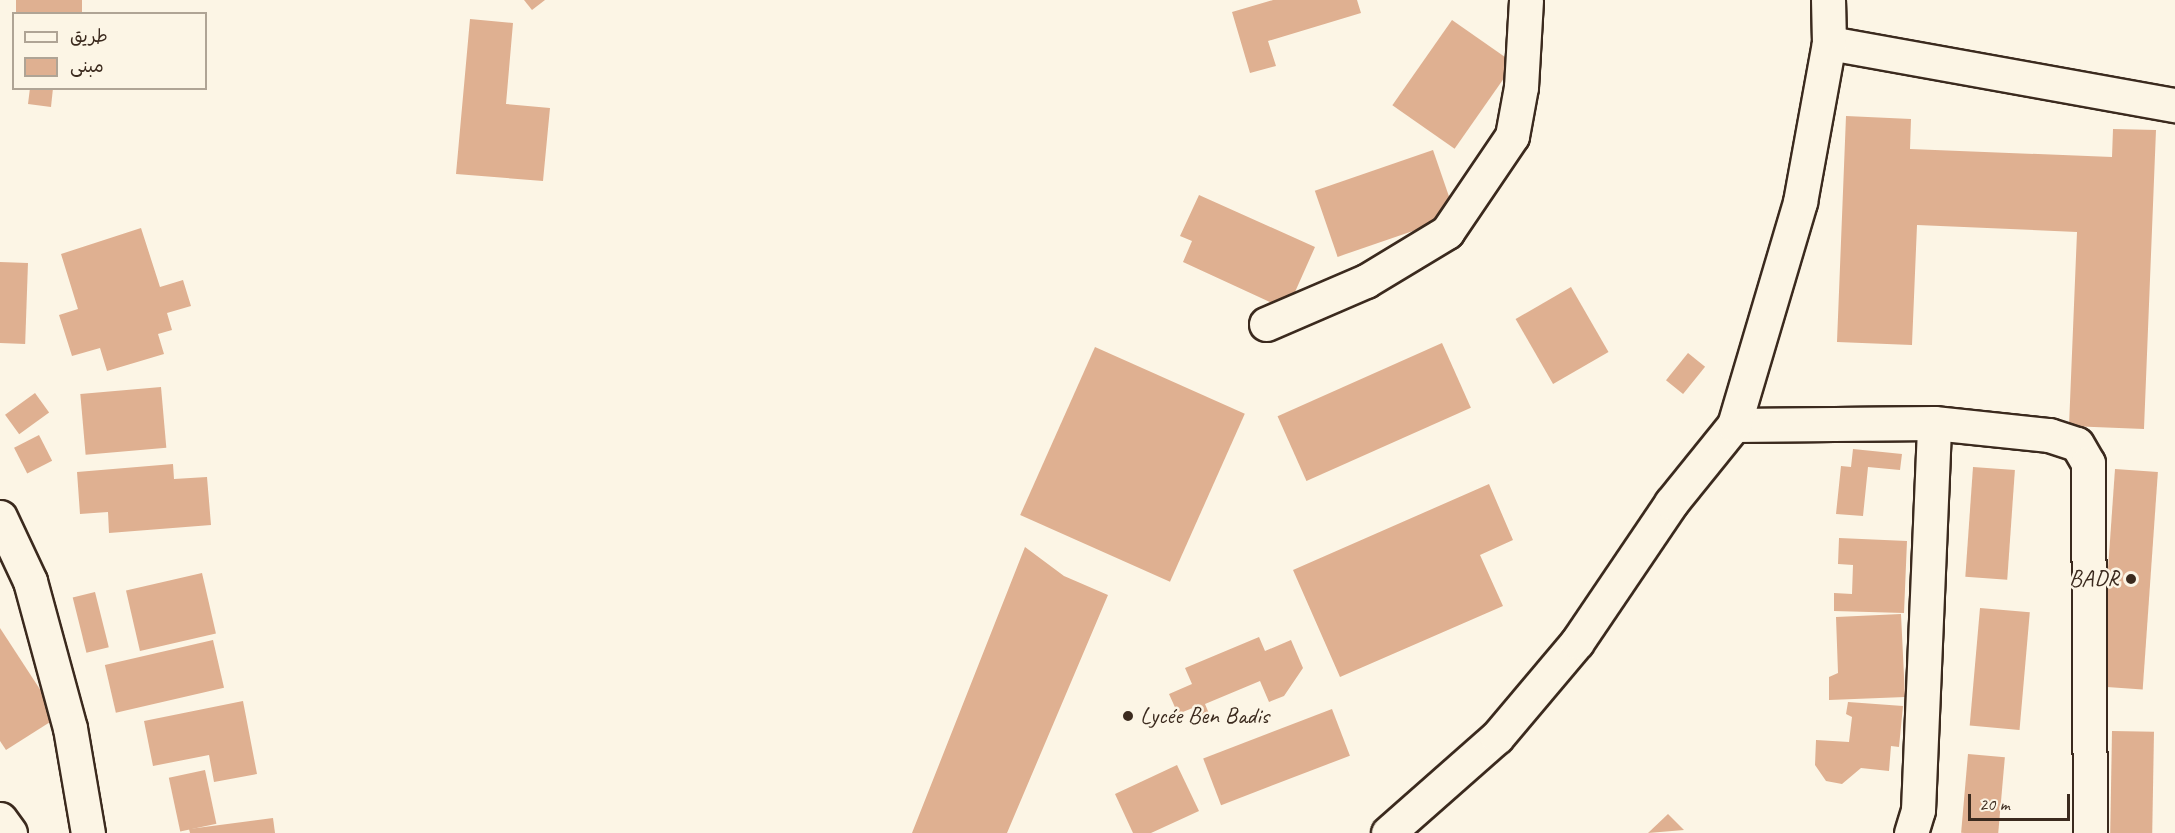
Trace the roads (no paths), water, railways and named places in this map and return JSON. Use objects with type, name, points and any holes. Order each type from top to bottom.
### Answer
[{"type":"street","points":[[1266,324],[1366,281],[1447,232],[1512,136],[1521,87],[1526,0]]},
{"type":"street","points":[[1388,833],[1497,737],[1577,642],[1671,503],[1734,425],[1800,202],[1829,43],[1828,0]]},
{"type":"street","points":[[1829,43],[2175,105]]},
{"type":"street","points":[[1734,425],[1934,423],[2049,435],[2077,444],[2088,463],[2090,833]]},
{"type":"street","points":[[1916,825],[1934,423]]},
{"type":"street","points":[[0,517],[30,581],[70,728],[88,833]]},
{"type":"street","points":[[0,819],[10,833]]},
{"type":"place","name":"BADR","points":[[2131,579]]},
{"type":"place","name":"Lycée Ben Badis","points":[[1128,716]]}]
